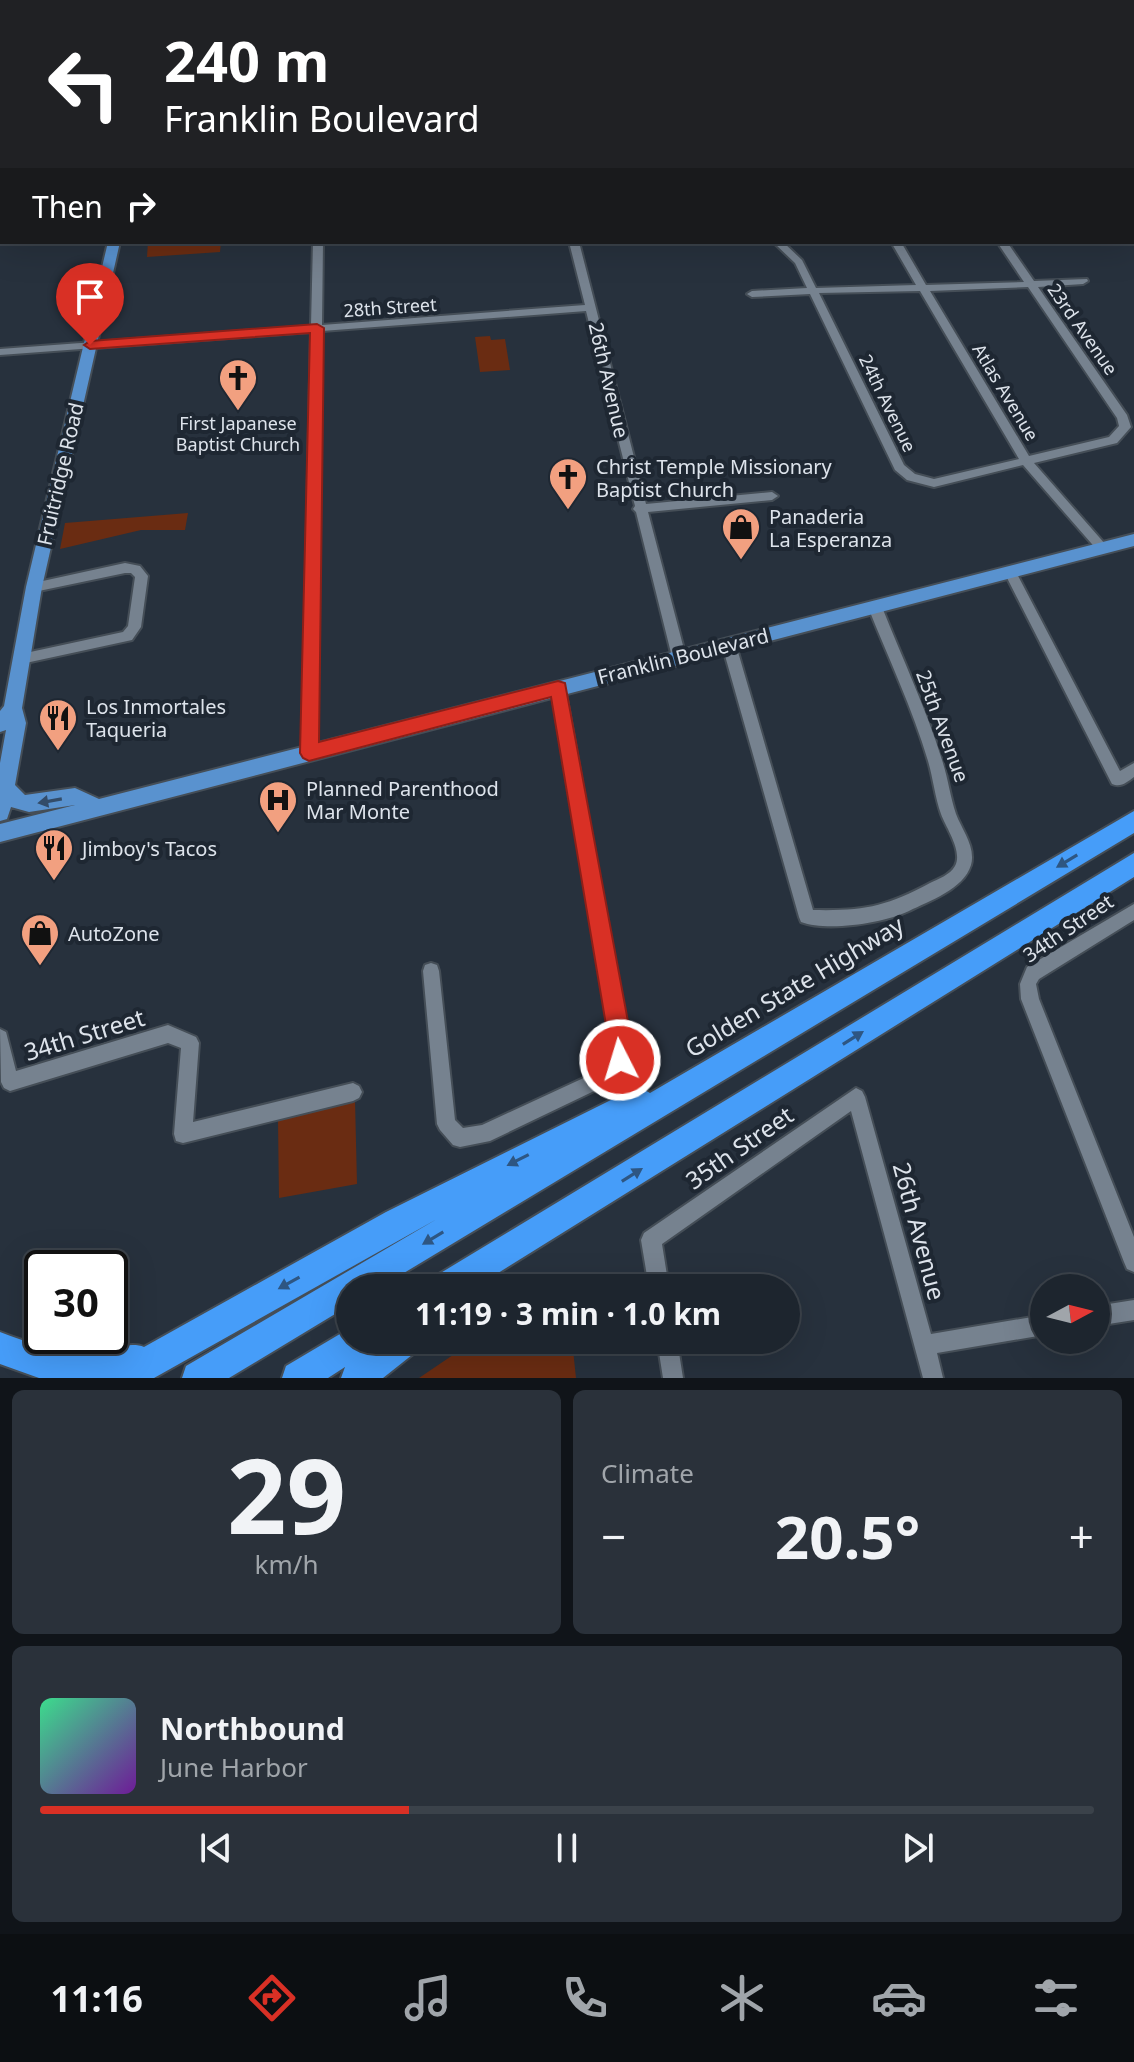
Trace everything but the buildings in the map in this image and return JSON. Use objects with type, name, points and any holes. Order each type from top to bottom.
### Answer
[{"type":"highway","name":"Golden State Highway","points":[[198,1378],[1134,821]]},
{"type":"highway","points":[[468,1274],[1134,864]]},
{"type":"highway","points":[[122,1378],[452,1195],[588,1124],[740,1055]]},
{"type":"highway","points":[[495,1274],[602,1194]]},
{"type":"highway","points":[[0,1348],[36,1363],[75,1369],[117,1367],[159,1356]]},
{"type":"highway","points":[[298,1378],[337,1354]]},
{"type":"highway","points":[[357,1378],[388,1354]]},
{"type":"main road","name":"Fruitridge Road","points":[[0,813],[17,723],[13,708],[34,587],[114,244]]},
{"type":"main road","name":"Franklin Boulevard","points":[[0,833],[1134,540]]},
{"type":"main road","name":"Fruitridge Road","points":[[0,725],[13,708]]},
{"type":"main road","points":[[6,789],[19,802],[29,804],[75,796],[97,808]]},
{"type":"street","points":[[309,753],[318,244]]},
{"type":"street","name":"26th Avenue","points":[[575,244],[639,509],[679,657]]},
{"type":"street","name":"24th Avenue","points":[[780,244],[796,257],[899,467],[905,473],[925,482],[941,482],[1026,461]]},
{"type":"street","name":"Atlas Avenue","points":[[897,244],[1026,461],[1102,548]]},
{"type":"street","name":"23rd Avenue","points":[[1003,244],[1123,418],[1125,427],[1113,440],[1026,461]]},
{"type":"street","points":[[752,294],[1083,281]]},
{"type":"street","name":"28th Street","points":[[0,352],[592,308]]},
{"type":"street","points":[[639,509],[772,496]]},
{"type":"street","points":[[21,659],[127,636],[134,627],[142,576],[135,569],[125,568],[34,587]]},
{"type":"street","points":[[1010,572],[1117,780],[1134,769]]},
{"type":"street","name":"25th Avenue","points":[[729,645],[735,657],[807,917],[841,918],[876,914],[900,907],[950,881],[960,872],[964,862],[963,848],[948,813],[935,760],[875,607]]},
{"type":"street","points":[[431,971],[446,1124],[460,1138],[483,1134],[609,1075],[620,1060],[620,1043],[558,688]]},
{"type":"street","name":"34th Street","points":[[1134,911],[1033,973],[1028,984],[1030,999],[1134,1262]]},
{"type":"street","name":"34th Street","points":[[0,1038],[10,1082],[168,1034],[190,1043],[183,1134],[353,1092]]},
{"type":"street","name":"26th Avenue","points":[[856,1097],[933,1378]]},
{"type":"street","name":"35th Street","points":[[657,1274],[651,1240],[856,1097]]},
{"type":"street","points":[[1110,1314],[1134,1310]]},
{"type":"street","points":[[924,1345],[1030,1327]]},
{"type":"street","points":[[669,1354],[673,1378]]},
{"type":"shaded area","points":[[148,244],[221,244],[220,252],[147,257]]},
{"type":"shaded area","points":[[490,336],[491,340],[505,339],[510,370],[480,372],[475,337]]},
{"type":"shaded area","points":[[188,513],[185,530],[141,530],[60,549],[65,523]]},
{"type":"shaded area","points":[[355,1100],[357,1184],[279,1198],[278,1121]]},
{"type":"shaded area","points":[[454,1354],[573,1354],[576,1378],[419,1378]]},
{"type":"place","name":"First Japanese Baptist Church","points":[[238,412]]},
{"type":"place","name":"Christ Temple Missionary Baptist Church","points":[[568,511]]},
{"type":"place","name":"Panaderia La Esperanza","points":[[741,561]]},
{"type":"place","name":"Los Inmortales Taqueria","points":[[58,752]]},
{"type":"place","name":"Planned Parenthood Mar Monte","points":[[278,834]]},
{"type":"place","name":"Jimboy's Tacos","points":[[54,882]]},
{"type":"place","name":"AutoZone","points":[[40,967]]},
{"type":"route","points":[[90,345],[317,328],[309,753],[558,688],[563,702],[620,1043],[620,1060]]}]
